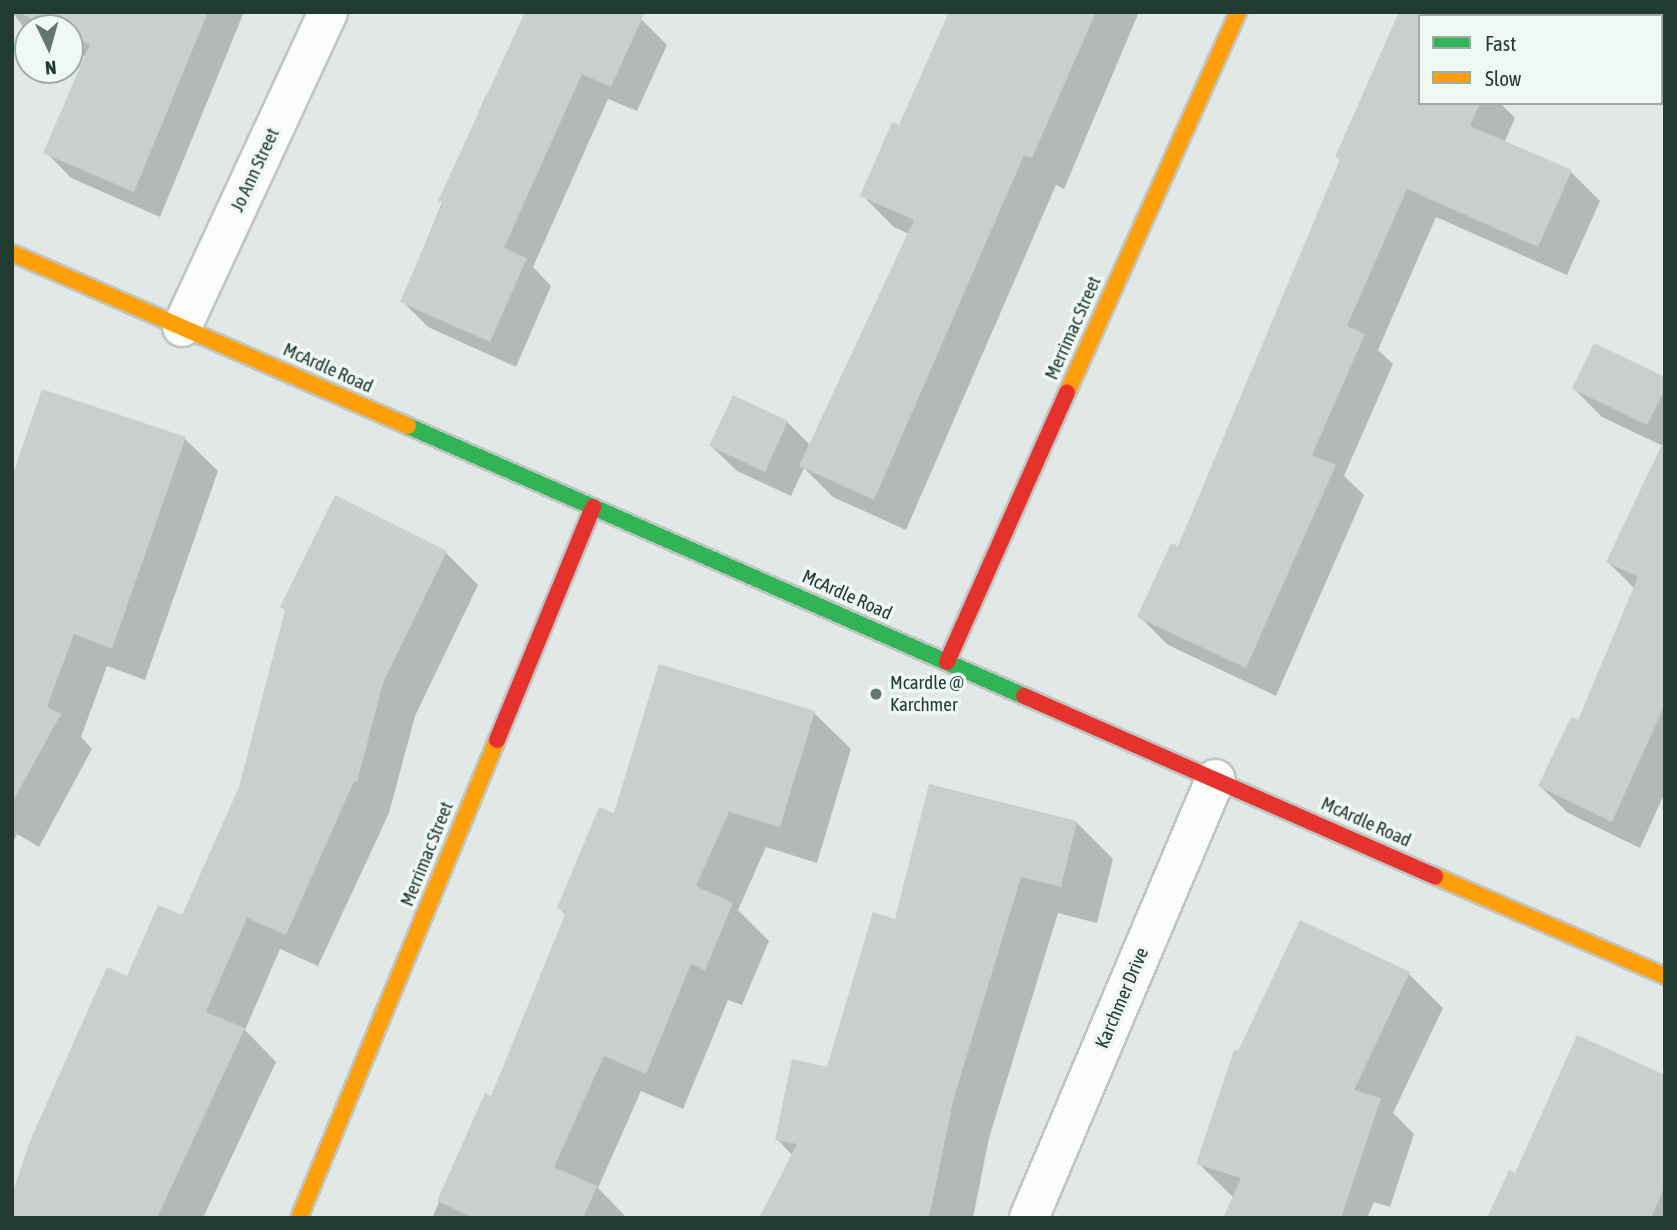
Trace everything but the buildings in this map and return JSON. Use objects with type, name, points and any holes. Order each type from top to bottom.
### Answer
[{"type":"main road","name":"Merrimac Street","points":[[947,662],[1238,12]]},
{"type":"main road","name":"McArdle Road","points":[[12,253],[1665,976]]},
{"type":"main road","name":"Merrimac Street","points":[[299,1218],[593,507]]},
{"type":"street","name":"Jo Ann Street","points":[[182,327],[328,12]]},
{"type":"street","name":"Karchmer Drive","points":[[1029,1218],[1216,779]]},
{"type":"traffic: fast","points":[[408,426],[1024,696]]},
{"type":"traffic: slow","points":[[1067,393],[1238,12]]},
{"type":"traffic: slow","points":[[12,253],[408,426]]},
{"type":"traffic: slow","points":[[299,1218],[497,740]]},
{"type":"traffic: slow","points":[[1435,876],[1665,976]]},
{"type":"traffic: jam","points":[[947,662],[1067,393]]},
{"type":"traffic: jam","points":[[497,740],[593,507]]},
{"type":"traffic: jam","points":[[1024,696],[1435,876]]},
{"type":"place","name":"Mcardle @ Karchmer","points":[[876,694]]}]
